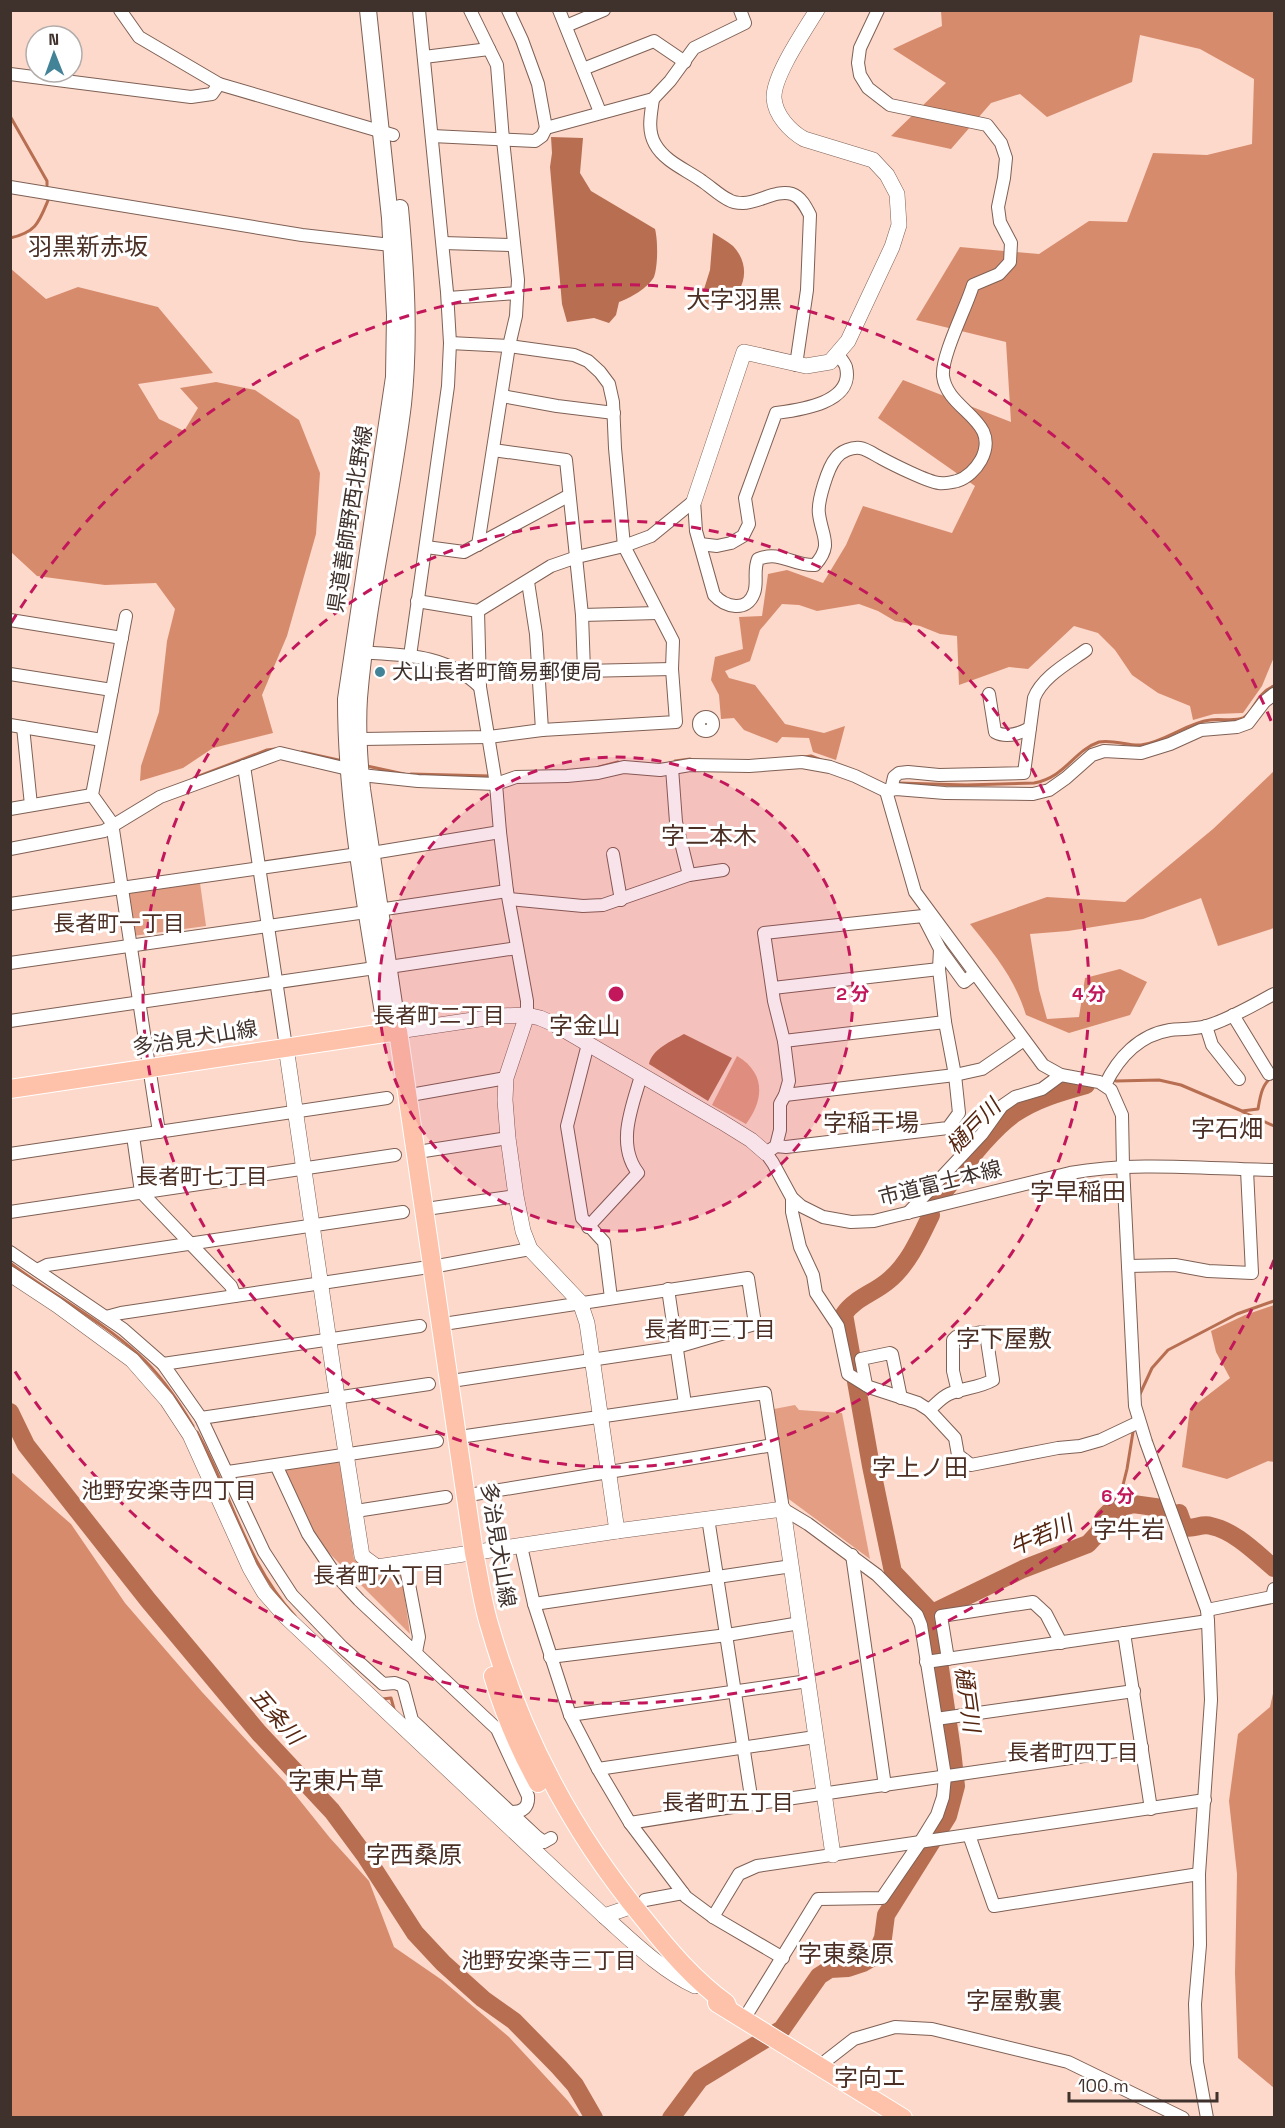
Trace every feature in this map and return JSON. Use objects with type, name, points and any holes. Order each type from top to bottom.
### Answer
[{"type":"main road","name":"県道善師野西北野線","points":[[368,10],[387,133],[407,294],[406,373],[389,496],[359,652],[346,699],[354,766],[372,853],[389,967],[392,1031]]},
{"type":"main road","name":"県道善師野西北野線","points":[[359,652],[394,377],[395,315],[379,10]]},
{"type":"main road","name":"県道善師野西北野線","points":[[354,766],[350,798],[392,1031]]},
{"type":"main road","name":"多治見犬山線","points":[[10,1089],[392,1031],[469,1553],[503,1670],[540,1763],[584,1840],[687,1968],[726,2003],[728,2008]]},
{"type":"main road","name":"多治見犬山線","points":[[635,1905],[664,1953],[695,1986],[723,2007],[903,2118]]},
{"type":"street","points":[[120,10],[139,37],[219,84],[387,133]]},
{"type":"street","points":[[410,656],[448,386],[450,343],[443,243],[419,10]]},
{"type":"street","points":[[470,10],[497,65],[502,140],[518,280],[516,316],[509,346],[478,545]]},
{"type":"street","points":[[432,136],[535,141],[542,136],[546,128],[538,84],[508,10]]},
{"type":"street","points":[[560,10],[600,112]]},
{"type":"street","points":[[566,26],[604,10]]},
{"type":"street","points":[[546,128],[652,99],[670,81],[694,48],[745,23],[740,10]]},
{"type":"street","points":[[817,10],[778,82],[774,99],[778,112],[796,134],[804,139],[873,160],[887,175],[897,194],[899,225],[892,247],[848,341],[830,362],[820,365],[796,365],[744,352],[694,501],[696,531],[714,596],[730,607],[749,601],[754,594],[754,575],[758,559],[767,555],[778,555],[806,566],[816,565],[824,555],[826,547],[818,511],[822,494],[836,457],[849,449],[862,448],[939,484],[966,476],[978,466],[984,454],[986,439],[982,426],[949,392],[943,375],[951,342],[973,285],[999,274],[1010,262],[1011,243],[1000,222],[998,207],[1006,158],[1001,143],[987,125],[890,105],[868,88],[860,75],[858,63],[860,48],[878,10]]},
{"type":"street","points":[[583,69],[654,40],[685,62]]},
{"type":"street","points":[[424,57],[489,49]]},
{"type":"street","points":[[10,74],[191,97],[212,94],[219,84]]},
{"type":"street","points":[[652,99],[649,123],[652,136],[660,151],[671,161],[730,201],[755,201],[782,193],[800,198],[806,207],[810,215],[807,290],[796,365]]},
{"type":"street","points":[[10,187],[302,235],[391,245]]},
{"type":"street","points":[[443,243],[514,245]]},
{"type":"street","points":[[447,298],[517,293]]},
{"type":"street","points":[[450,343],[562,352],[588,361],[609,384],[614,402],[615,448],[624,546],[673,641],[672,669],[676,722]]},
{"type":"street","points":[[700,544],[717,546],[731,543],[743,536],[749,524],[745,498],[776,413],[799,410],[839,394],[845,381],[846,367],[838,354]]},
{"type":"street","points":[[502,396],[614,413]]},
{"type":"street","points":[[493,450],[566,460],[582,615],[584,671]]},
{"type":"street","points":[[426,547],[464,552],[568,496]]},
{"type":"street","points":[[417,601],[478,610],[528,582],[551,566],[576,557],[624,546],[651,536],[694,501]]},
{"type":"street","points":[[528,582],[536,634],[542,730]]},
{"type":"street","points":[[478,610],[483,716],[494,769],[508,895],[527,1001],[527,1015],[506,1078],[508,1138],[516,1196],[523,1230],[530,1249],[554,1271],[580,1302],[587,1323],[617,1531]]},
{"type":"street","points":[[582,615],[658,613]]},
{"type":"street","points":[[126,616],[92,795],[110,822],[159,1132]]},
{"type":"street","points":[[10,620],[122,638]]},
{"type":"street","points":[[1086,650],[1037,690],[1024,773],[939,775],[899,773],[894,777],[888,791],[915,892],[974,974],[1043,1065],[1062,1075],[1105,1085],[1111,1090],[1122,1115],[1134,1395],[1138,1422],[1208,1615],[1211,1700],[1199,1874],[1200,1945],[1195,2004],[1197,2062],[1207,2118]]},
{"type":"street","points":[[359,652],[432,659],[456,670],[480,687]]},
{"type":"street","points":[[538,672],[672,669]]},
{"type":"street","points":[[10,674],[112,690]]},
{"type":"street","points":[[989,694],[995,732],[1013,735],[1030,728]]},
{"type":"street","points":[[10,849],[104,831],[110,822],[160,797],[280,753],[354,766],[418,781],[496,784],[516,777],[567,776],[598,773],[624,767],[660,770],[690,765],[749,766],[802,762],[830,767],[888,791],[1033,794],[1049,790],[1092,755],[1104,751],[1142,753],[1202,730],[1237,727],[1248,723],[1264,702],[1275,694]]},
{"type":"street","points":[[362,739],[489,738],[542,730],[676,722],[699,723]]},
{"type":"street","points":[[31,805],[17,726],[102,740]]},
{"type":"street","points":[[244,766],[362,1556],[377,1567],[783,1509],[808,1524],[877,1575],[917,1615],[921,1625],[945,1776],[944,1797],[936,1815],[882,1899],[818,1899],[744,2019]]},
{"type":"street","points":[[672,768],[676,822],[689,875]]},
{"type":"street","points":[[10,809],[92,795]]},
{"type":"street","points":[[372,853],[500,832]]},
{"type":"street","points":[[613,854],[621,900]]},
{"type":"street","points":[[10,904],[351,855]]},
{"type":"street","points":[[386,909],[508,895],[583,906],[603,905],[689,875],[723,870]]},
{"type":"street","points":[[10,963],[359,913]]},
{"type":"street","points":[[771,1149],[780,1130],[780,1104],[789,1081],[764,933],[923,916],[940,950],[964,982],[974,974]]},
{"type":"street","points":[[389,967],[517,948]]},
{"type":"street","points":[[771,1149],[948,1128],[959,1113],[945,1022],[939,969],[940,950]]},
{"type":"street","points":[[10,1021],[368,969]]},
{"type":"street","points":[[773,988],[939,969]]},
{"type":"street","points":[[1105,1085],[1115,1065],[1142,1041],[1158,1033],[1206,1026],[1275,993]]},
{"type":"street","name":"市道富士本線","points":[[392,1031],[500,1016],[527,1015],[540,1018],[771,1149],[773,1163],[792,1198],[812,1213],[836,1221],[874,1221],[1070,1173],[1123,1166],[1275,1170]]},
{"type":"street","points":[[1233,1015],[1269,1074]]},
{"type":"street","points":[[784,1041],[945,1022]]},
{"type":"street","points":[[1206,1026],[1212,1045],[1239,1078]]},
{"type":"street","points":[[785,1095],[955,1076],[982,1069],[1024,1040]]},
{"type":"street","points":[[588,1044],[567,1126],[582,1218],[603,1242],[611,1298]]},
{"type":"street","points":[[908,1213],[982,1134],[1002,1106],[1015,1097],[1042,1089],[1062,1075]]},
{"type":"street","points":[[588,1227],[638,1173],[630,1163],[626,1127],[641,1076]]},
{"type":"street","points":[[416,1094],[506,1078]]},
{"type":"street","points":[[10,1154],[387,1098]]},
{"type":"street","points":[[133,1136],[141,1192],[231,1286],[235,1296]]},
{"type":"street","points":[[424,1151],[508,1138]]},
{"type":"street","points":[[10,1212],[395,1155]]},
{"type":"street","points":[[1128,1266],[1175,1265],[1208,1271],[1252,1273],[1247,1170]]},
{"type":"street","points":[[433,1208],[516,1196]]},
{"type":"street","points":[[792,1198],[792,1212],[800,1248],[813,1275],[816,1293],[838,1326],[848,1374],[864,1384],[918,1403],[929,1410],[955,1438],[958,1455],[971,1465],[1040,1451],[1080,1446],[1101,1440],[1138,1422]]},
{"type":"street","points":[[37,1269],[47,1265],[403,1212]]},
{"type":"street","points":[[106,1317],[121,1312],[427,1268],[530,1249]]},
{"type":"street","points":[[10,1252],[140,1342],[162,1364],[201,1418],[264,1552],[297,1601],[342,1647],[383,1684],[395,1683],[403,1686],[412,1720],[544,1842],[551,1838]]},
{"type":"street","points":[[10,1274],[110,1342],[132,1360],[167,1400],[190,1435],[250,1568],[266,1593],[294,1624],[640,1949],[695,1986]]},
{"type":"street","points":[[450,1323],[748,1278],[755,1324],[677,1347],[458,1380]]},
{"type":"street","points":[[668,1289],[685,1404]]},
{"type":"street","points":[[162,1364],[420,1326]]},
{"type":"street","points":[[929,1410],[947,1395],[958,1392],[993,1380],[986,1334],[983,1332],[956,1337],[953,1340],[953,1371],[958,1392]]},
{"type":"street","points":[[864,1384],[861,1359],[890,1353],[901,1398]]},
{"type":"street","points":[[201,1418],[429,1384]]},
{"type":"street","points":[[466,1436],[765,1393],[833,1855]]},
{"type":"street","points":[[228,1472],[437,1440]]},
{"type":"street","points":[[475,1494],[773,1445]]},
{"type":"street","points":[[276,1465],[308,1534],[335,1574],[359,1600],[497,1729],[528,1796],[525,1809],[512,1812]]},
{"type":"street","points":[[356,1511],[446,1497]]},
{"type":"street","points":[[708,1518],[752,1803]]},
{"type":"street","points":[[521,1546],[534,1604],[570,1715],[630,1823],[683,1893],[697,1906],[783,1958]]},
{"type":"street","points":[[852,1555],[885,1786]]},
{"type":"street","points":[[405,1563],[419,1637],[416,1652]]},
{"type":"street","points":[[534,1604],[792,1566]]},
{"type":"street","points":[[926,1662],[1124,1633],[1208,1615],[1272,1597],[1275,1589]]},
{"type":"street","points":[[946,1660],[941,1616],[1033,1602],[1046,1614],[1060,1643]]},
{"type":"street","points":[[550,1657],[727,1635],[800,1623]]},
{"type":"street","points":[[1124,1633],[1151,1809]]},
{"type":"street","points":[[570,1715],[808,1681]]},
{"type":"street","points":[[936,1719],[1134,1691]]},
{"type":"street","points":[[598,1769],[815,1737]]},
{"type":"street","points":[[630,1823],[752,1803],[885,1786],[1142,1747]]},
{"type":"street","points":[[713,1917],[739,1874],[757,1866],[1205,1800]]},
{"type":"street","points":[[969,1835],[994,1906],[1199,1874]]},
{"type":"street","points":[[604,1916],[635,1905],[683,1893]]},
{"type":"street","points":[[821,2068],[827,2060],[854,2039],[896,2027],[932,2029],[1068,2062],[1183,2118]]},
{"type":"shaded area","points":[[941,11],[1274,11],[1274,657],[1262,686],[1243,713],[1214,714],[1193,720],[1190,706],[1158,693],[1132,675],[1115,650],[1098,633],[1074,626],[1028,669],[1009,667],[959,685],[957,636],[940,634],[920,626],[895,621],[859,604],[817,611],[799,605],[782,604],[760,630],[750,661],[725,671],[729,678],[755,685],[785,724],[824,733],[845,726],[836,760],[813,752],[809,738],[782,737],[777,743],[744,730],[734,718],[721,719],[719,695],[711,680],[715,657],[743,649],[739,617],[762,616],[768,574],[787,570],[823,583],[846,545],[863,506],[952,533],[975,486],[878,418],[903,380],[1011,422],[1006,342],[916,320],[960,247],[1039,254],[1089,221],[1127,222],[1153,153],[1207,155],[1252,144],[1254,79],[1200,49],[1140,35],[1132,82],[1047,117],[1020,94],[991,103],[951,149],[891,136],[946,83],[893,49],[942,26]]},
{"type":"shaded area","points":[[551,137],[583,138],[580,173],[591,191],[655,229],[657,253],[654,277],[643,289],[619,302],[616,315],[609,323],[594,318],[567,322],[562,304],[550,167]]},
{"type":"shaded area","points":[[713,233],[733,246],[743,262],[744,278],[741,286],[737,294],[724,307],[699,305],[710,270]]},
{"type":"shaded area","points":[[10,268],[46,299],[78,287],[158,307],[213,373],[138,384],[159,419],[184,431],[198,408],[180,388],[216,382],[255,390],[299,420],[320,473],[316,534],[287,636],[262,695],[273,733],[213,748],[183,768],[140,781],[141,766],[159,712],[167,641],[175,609],[156,583],[105,585],[37,576],[11,552]]},
{"type":"shaded area","points":[[1274,771],[1274,928],[1218,946],[1201,898],[1143,919],[1068,931],[1030,934],[1039,990],[1047,1019],[1079,1017],[1085,978],[1120,969],[1147,982],[1130,1015],[1069,1033],[1026,1015],[1010,978],[996,956],[970,924],[1047,897],[1125,902],[1213,829]]},
{"type":"shaded area","points":[[200,883],[206,926],[133,936],[126,894]]},
{"type":"shaded area","points":[[684,1034],[732,1058],[708,1101],[649,1064],[658,1050]]},
{"type":"shaded area","points":[[737,1056],[753,1070],[759,1087],[756,1106],[746,1124],[712,1105]]},
{"type":"shaded area","points":[[1274,1305],[1274,1462],[1268,1461],[1227,1479],[1182,1467],[1190,1409],[1230,1378],[1216,1352],[1211,1331],[1245,1315]]},
{"type":"shaded area","points":[[795,1405],[799,1410],[842,1413],[870,1559],[786,1497],[774,1409]]},
{"type":"shaded area","points":[[336,1461],[340,1464],[354,1559],[375,1574],[401,1571],[410,1634],[318,1542],[283,1472],[284,1468]]},
{"type":"shaded area","points":[[10,1471],[71,1524],[125,1603],[202,1692],[285,1782],[330,1838],[369,1881],[394,1947],[442,1980],[509,2037],[580,2117],[11,2117]]},
{"type":"shaded area","points":[[1274,1689],[1274,2088],[1238,2058],[1235,1973],[1237,1874],[1229,1801],[1238,1734],[1270,1707]]},
{"type":"waterway","points":[[10,116],[47,181],[47,185]]},
{"type":"waterway","points":[[10,238],[26,233],[36,225],[49,198]]},
{"type":"waterway","points":[[898,783],[966,785],[1034,783],[1045,780],[1062,770],[1082,751],[1099,742],[1141,745],[1201,722],[1243,718],[1263,693],[1274,686]]},
{"type":"waterway","points":[[194,778],[275,749]]},
{"type":"waterway","points":[[302,752],[343,761]]},
{"type":"waterway","points":[[804,757],[811,756],[821,760]]},
{"type":"waterway","points":[[675,761],[690,759]]},
{"type":"waterway","points":[[599,767],[618,762]]},
{"type":"waterway","points":[[367,766],[404,774]]},
{"type":"waterway","points":[[411,774],[491,776]]},
{"type":"waterway","name":"樋戸川","points":[[1116,1081],[1159,1080],[1181,1085],[1242,1111],[1258,1109],[1264,1086],[1274,1076]]},
{"type":"waterway","name":"樋戸川","points":[[937,1200],[984,1143],[1014,1114],[1040,1100],[1086,1085]]},
{"type":"waterway","points":[[1243,1112],[1274,1126]]},
{"type":"waterway","name":"樋戸川","points":[[671,2118],[700,2079],[782,2029],[819,1976],[830,1969],[848,1968],[875,1956],[883,1938],[886,1915],[948,1816],[956,1786],[932,1613],[893,1572],[871,1466],[844,1314],[848,1308],[895,1275],[913,1251],[931,1215]]},
{"type":"waterway","points":[[10,1263],[123,1341],[138,1354],[168,1388],[193,1426]]},
{"type":"waterway","points":[[1140,1394],[1152,1368],[1168,1350],[1237,1314],[1274,1301]]},
{"type":"waterway","name":"五条川","points":[[10,1412],[26,1445],[148,1600],[259,1733],[332,1811],[366,1857],[415,1933],[443,1963],[483,1999],[514,2021],[559,2067],[575,2085],[594,2118]]},
{"type":"waterway","points":[[197,1432],[251,1551],[278,1596],[295,1616]]},
{"type":"waterway","points":[[1117,1509],[1133,1432]]},
{"type":"waterway","name":"牛若川","points":[[932,1613],[1023,1569],[1088,1544],[1099,1532],[1104,1517],[1109,1512],[1133,1504],[1162,1508]]},
{"type":"waterway","name":"牛若川","points":[[1179,1513],[1184,1527],[1207,1525],[1220,1529],[1245,1543],[1274,1568]]},
{"type":"waterway","points":[[382,1699],[391,1698],[394,1709]]},
{"type":"place","name":"犬山長者町簡易郵便局","points":[[380,672]]},
{"type":"district","name":"羽黒新赤坂","points":[[88,247]]},
{"type":"district","name":"大字羽黒","points":[[734,300]]},
{"type":"district","name":"字二本木","points":[[709,836]]},
{"type":"district","name":"長者町一丁目","points":[[119,923]]},
{"type":"district","name":"長者町二丁目","points":[[439,1015]]},
{"type":"district","name":"字金山","points":[[585,1026]]},
{"type":"district","name":"字稲干場","points":[[871,1123]]},
{"type":"district","name":"字石畑","points":[[1227,1129]]},
{"type":"district","name":"長者町七丁目","points":[[202,1176]]},
{"type":"district","name":"字早稲田","points":[[1078,1192]]},
{"type":"district","name":"長者町三丁目","points":[[710,1329]]},
{"type":"district","name":"字下屋敷","points":[[1004,1339]]},
{"type":"district","name":"字上ノ田","points":[[920,1468]]},
{"type":"district","name":"池野安楽寺四丁目","points":[[169,1490]]},
{"type":"district","name":"字牛岩","points":[[1129,1530]]},
{"type":"district","name":"長者町六丁目","points":[[379,1575]]},
{"type":"district","name":"長者町四丁目","points":[[1073,1752]]},
{"type":"district","name":"字東片草","points":[[336,1781]]},
{"type":"district","name":"長者町五丁目","points":[[728,1802]]},
{"type":"district","name":"字西桑原","points":[[414,1855]]},
{"type":"district","name":"字東桑原","points":[[846,1954]]},
{"type":"district","name":"池野安楽寺三丁目","points":[[549,1960]]},
{"type":"district","name":"字屋敷裏","points":[[1014,2001]]},
{"type":"district","name":"字向エ","points":[[870,2078]]}]
